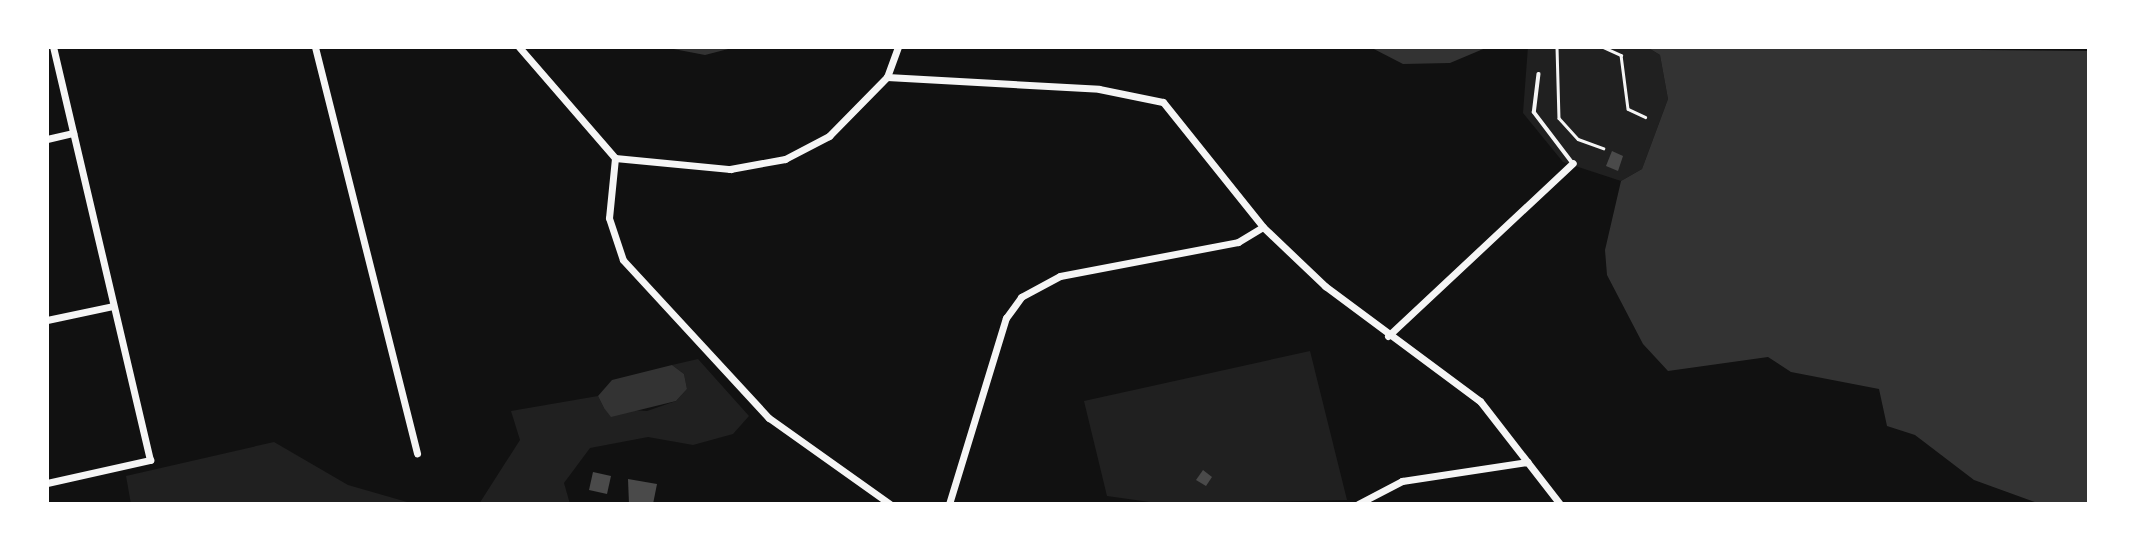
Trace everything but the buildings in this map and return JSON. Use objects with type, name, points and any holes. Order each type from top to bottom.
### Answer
[{"type":"street","points":[[47,483],[150,460],[52,47]]},
{"type":"street","points":[[315,47],[416,453]]},
{"type":"street","points":[[519,47],[615,158],[760,167],[829,136],[887,77],[898,47]]},
{"type":"street","points":[[887,77],[1100,89],[1163,102],[1262,227],[1388,336],[1479,401],[1560,504]]},
{"type":"street","points":[[47,139],[73,133]]},
{"type":"street","points":[[615,158],[609,218],[622,260],[769,418],[890,504]]},
{"type":"street","points":[[1388,336],[1573,163]]},
{"type":"street","points":[[949,504],[1006,317],[1021,297],[1060,276],[1238,242],[1262,227]]},
{"type":"street","points":[[47,320],[113,306]]},
{"type":"street","points":[[1358,504],[1402,481],[1528,462]]},
{"type":"lane","points":[[1539,74],[1534,111],[1573,163]]},
{"type":"path","points":[[1557,47],[1559,118],[1578,139],[1603,148]]},
{"type":"path","points":[[1604,47],[1620,55],[1628,109],[1645,117]]},
{"type":"shaded area","points":[[663,47],[736,47],[705,55]]},
{"type":"shaded area","points":[[1370,47],[1488,47],[1450,63],[1403,64]]},
{"type":"shaded area","points":[[1528,47],[1647,47],[1660,55],[1668,99],[1642,169],[1621,181],[1563,162],[1523,113]]},
{"type":"shaded area","points":[[1647,47],[2089,51],[2089,504],[2040,504],[1974,480],[1915,435],[1887,426],[1879,389],[1791,372],[1768,357],[1668,371],[1643,344],[1607,275],[1605,250],[1621,181],[1642,169],[1668,99],[1660,55]]},
{"type":"shaded area","points":[[1310,351],[1347,500],[1164,504],[1107,496],[1084,401]]},
{"type":"shaded area","points":[[698,359],[749,416],[733,434],[693,445],[648,437],[590,448],[564,483],[570,504],[479,504],[520,440],[511,411],[598,396],[604,408],[647,411],[676,401],[687,389],[684,374],[672,365]]},
{"type":"shaded area","points":[[672,365],[684,374],[687,389],[676,401],[611,417],[604,408],[598,396],[612,380]]},
{"type":"shaded area","points":[[274,442],[348,485],[414,504],[131,504],[126,476]]}]
